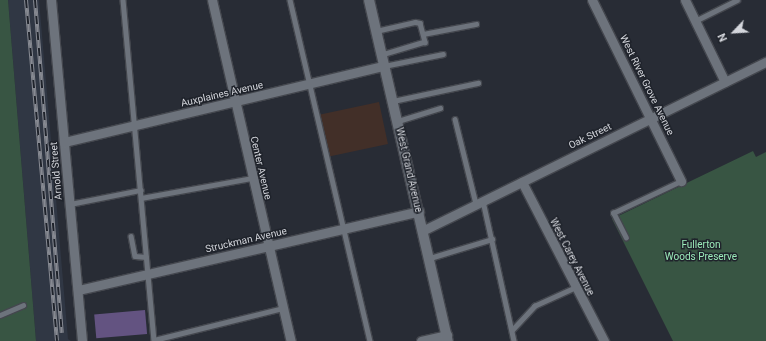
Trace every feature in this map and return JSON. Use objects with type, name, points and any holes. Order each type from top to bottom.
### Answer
[{"type":"main road","name":"West Grand Avenue","points":[[369,0],[424,230],[447,338]]},
{"type":"street","name":"Arnold Street","points":[[51,0],[82,341]]},
{"type":"street","name":"Center Avenue","points":[[212,0],[252,178],[291,341]]},
{"type":"street","name":"West River Grove Avenue","points":[[592,0],[681,181]]},
{"type":"street","points":[[685,0],[725,82]]},
{"type":"street","name":"Oak Street","points":[[424,230],[766,62]]},
{"type":"street","name":"Auxplaines Avenue","points":[[64,142],[235,103],[384,66]]},
{"type":"street","name":"West Carey Avenue","points":[[522,182],[576,287],[600,339]]},
{"type":"street","name":"Struckman Avenue","points":[[78,290],[419,211]]},
{"type":"street","points":[[421,341],[447,338]]},
{"type":"lane","points":[[123,0],[154,340],[283,308]]},
{"type":"lane","points":[[290,0],[342,228],[370,341]]},
{"type":"lane","points":[[695,21],[737,0]]},
{"type":"lane","points":[[376,31],[415,22],[420,23],[423,34],[424,44],[382,55]]},
{"type":"lane","points":[[423,34],[476,24]]},
{"type":"lane","points":[[384,66],[443,54]]},
{"type":"lane","points":[[393,101],[478,83]]},
{"type":"lane","points":[[398,121],[440,108]]},
{"type":"lane","points":[[455,120],[492,239],[514,341]]},
{"type":"lane","points":[[141,198],[252,178]]},
{"type":"lane","points":[[626,238],[614,214],[681,181]]},
{"type":"lane","points":[[70,204],[141,190]]},
{"type":"lane","points":[[131,236],[135,256],[146,257]]},
{"type":"lane","points":[[430,258],[492,239]]},
{"type":"lane","points":[[512,330],[534,306],[576,287]]},
{"type":"lane","points":[[0,315],[22,305]]},
{"type":"shaded area","points":[[8,0],[39,0],[68,339],[71,341],[36,341]]},
{"type":"shaded area","points":[[379,102],[388,144],[323,158],[314,116]]},
{"type":"green space","points":[[0,0],[8,0],[36,341],[0,341]]},
{"type":"green space","name":"Fullerton Woods Preserve","points":[[753,151],[756,157],[766,152],[766,341],[673,341],[612,219]]},
{"type":"building","points":[[145,310],[147,334],[96,338],[94,314]]},
{"type":"railway","points":[[26,0],[57,341]]},
{"type":"railway","points":[[35,0],[62,333]]}]
